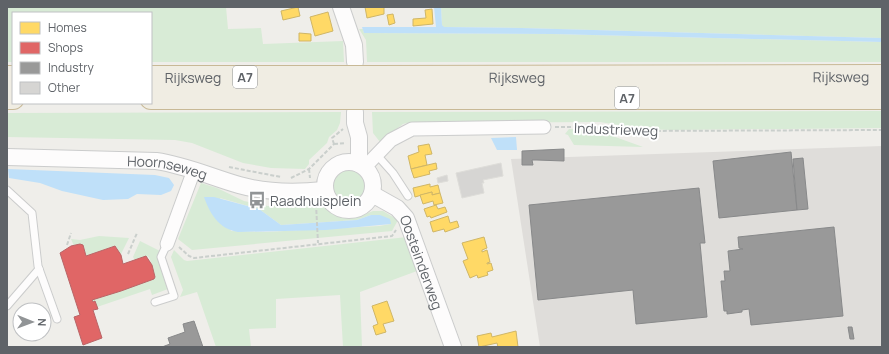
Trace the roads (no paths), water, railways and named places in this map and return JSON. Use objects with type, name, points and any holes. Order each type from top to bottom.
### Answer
[{"type":"highway","name":"Rijksweg","points":[[152,98],[338,98],[373,87],[882,76]]},
{"type":"highway","name":"Rijksweg","points":[[152,77],[338,77],[373,87],[882,98]]},
{"type":"street","points":[[341,7],[354,45],[355,62]]},
{"type":"street","points":[[355,118],[359,137],[357,164],[372,180],[372,194],[364,205],[353,210],[346,210],[335,206],[327,197],[324,190],[325,179],[328,174],[336,166],[357,164],[376,154],[391,140],[412,129],[544,127]]},
{"type":"street","name":"Hoornseweg","points":[[7,157],[150,161],[176,165],[239,185],[265,190],[293,192],[324,190]]},
{"type":"street","points":[[167,244],[194,170]]},
{"type":"street","name":"Oosteinderweg","points":[[372,194],[397,208],[406,218],[452,347]]},
{"type":"lane","name":"Oosteinderweg","points":[[376,154],[394,173],[408,196]]},
{"type":"lane","points":[[7,190],[32,213],[39,269],[57,319]]},
{"type":"lane","points":[[155,302],[174,296],[161,257],[167,244]]},
{"type":"lane","points":[[7,306],[39,269]]},
{"type":"water","points":[[434,7],[441,7],[442,25],[444,27],[882,38],[882,42],[552,34],[364,33],[362,27],[436,27]]},
{"type":"water","points":[[516,137],[517,150],[497,150],[491,138]]},
{"type":"water","points":[[8,169],[155,175],[169,178],[174,185],[171,191],[161,195],[137,194],[128,199],[103,200],[62,191],[40,183],[9,178]]},
{"type":"water","points":[[204,197],[214,197],[259,209],[281,225],[357,220],[371,215],[380,215],[390,219],[391,224],[326,230],[238,232],[226,228],[216,220],[212,215]]},
{"type":"place","name":"Raadhuisplein","points":[[257,200]]}]
